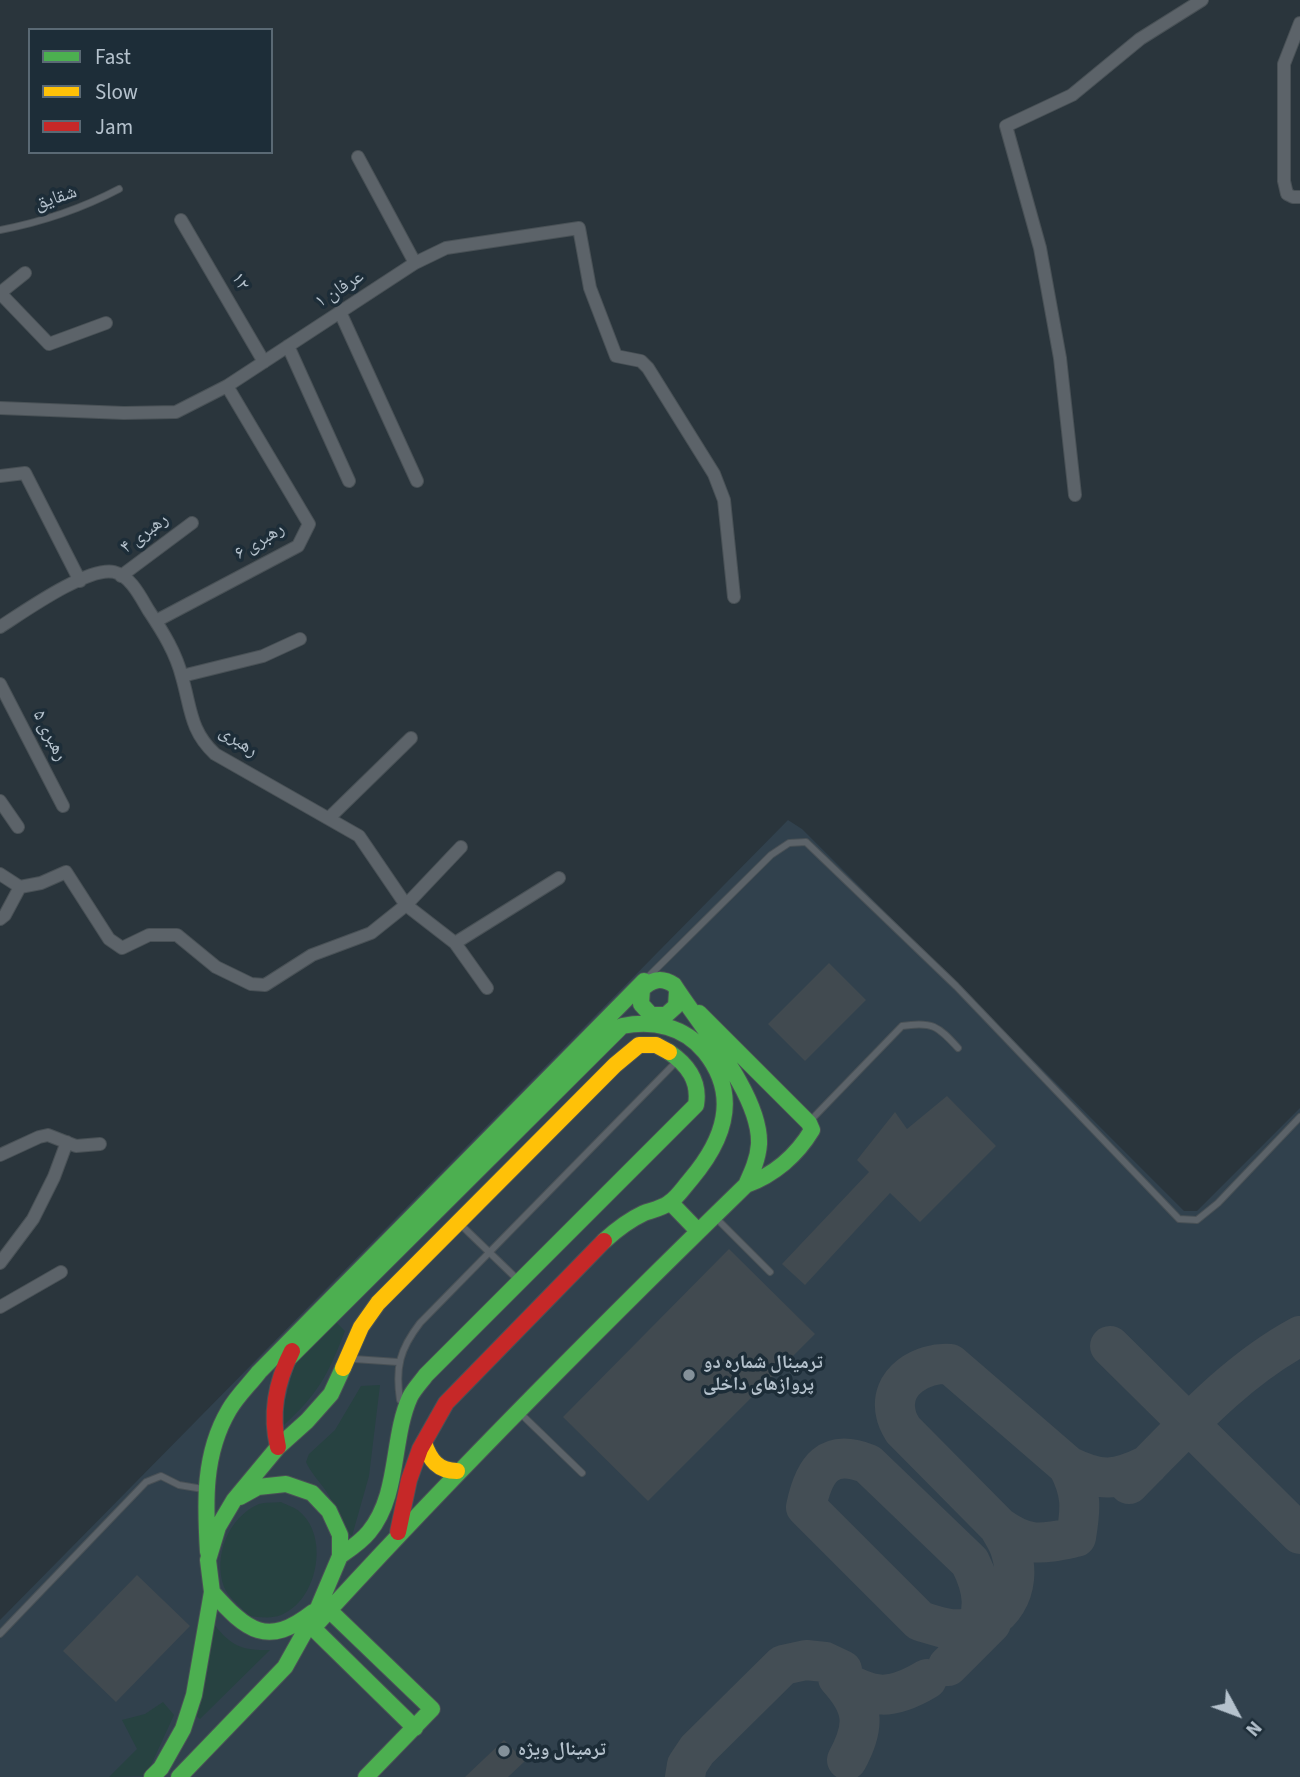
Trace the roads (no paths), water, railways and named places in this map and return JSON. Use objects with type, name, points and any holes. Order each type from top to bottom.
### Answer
[{"type":"main road","points":[[152,1777],[161,1768],[183,1729],[191,1707],[212,1592],[205,1489],[214,1441],[229,1409],[259,1373],[646,982],[661,979],[674,985],[746,1094],[756,1119],[760,1142],[756,1165],[746,1185],[457,1471],[323,1609],[285,1667],[179,1777]]},
{"type":"main road","points":[[646,982],[642,989],[642,1004],[645,1010],[658,1017],[672,1012],[677,1006],[677,991]]},
{"type":"main road","points":[[677,991],[809,1122],[812,1130],[807,1140],[771,1174],[746,1185]]},
{"type":"main road","points":[[288,1359],[622,1026],[641,1021],[671,1027],[699,1045],[712,1062],[722,1083],[726,1100],[725,1123],[716,1146],[670,1202],[641,1214],[622,1226],[592,1252],[446,1402],[433,1420],[424,1443],[415,1455],[398,1532]]},
{"type":"main road","points":[[208,1560],[218,1527],[234,1500],[278,1447],[307,1421],[331,1394],[361,1327],[378,1303],[615,1065],[639,1045],[659,1046],[693,1074],[699,1091],[696,1105],[426,1375],[411,1394],[386,1496],[376,1522],[360,1542],[340,1556]]},
{"type":"main road","points":[[670,1202],[698,1231]]},
{"type":"main road","points":[[278,1447],[273,1415],[277,1382],[310,1321]]},
{"type":"main road","points":[[424,1443],[428,1458],[434,1465],[446,1472],[457,1471]]},
{"type":"main road","points":[[234,1500],[258,1487],[286,1484],[312,1493],[329,1511],[335,1523],[340,1535],[340,1556],[323,1609],[313,1628],[299,1644]]},
{"type":"main road","points":[[212,1592],[232,1615],[254,1631],[275,1633],[298,1626],[323,1609]]},
{"type":"main road","points":[[323,1609],[432,1709],[366,1777]]},
{"type":"main road","points":[[313,1628],[415,1728]]},
{"type":"street","points":[[1075,495],[1060,358],[1040,248],[1006,126],[1072,96],[1140,39],[1202,0]]},
{"type":"street","points":[[1300,23],[1284,64],[1284,189],[1287,194],[1300,197]]},
{"type":"street","points":[[358,157],[415,263]]},
{"type":"street","name":"۱۲","points":[[181,220],[264,362]]},
{"type":"street","name":"عرفان ۱","points":[[0,408],[124,413],[176,411],[227,386],[415,263],[446,248],[579,228],[590,288],[616,356],[640,361],[649,368],[714,474],[724,500],[734,597]]},
{"type":"street","points":[[25,273],[0,293],[49,344],[106,323]]},
{"type":"street","points":[[340,312],[417,481]]},
{"type":"street","points":[[288,346],[348,481]]},
{"type":"street","name":"رهبری ۶","points":[[156,621],[298,546],[309,524],[227,386]]},
{"type":"street","points":[[0,476],[25,473],[80,581]]},
{"type":"street","name":"رهبری ۴","points":[[121,576],[192,523]]},
{"type":"street","points":[[2,621],[58,589],[101,573],[113,572],[121,576]]},
{"type":"street","name":"رهبری","points":[[121,576],[133,585],[169,640],[182,676],[192,721],[204,743],[215,754],[359,836],[406,905],[455,943],[487,988]]},
{"type":"street","points":[[182,676],[263,656],[300,639]]},
{"type":"street","name":"رهبری ۵","points":[[0,684],[64,806]]},
{"type":"street","points":[[330,818],[411,738]]},
{"type":"street","points":[[0,801],[18,827]]},
{"type":"street","points":[[0,874],[20,887],[41,883],[66,872],[109,939],[122,948],[149,935],[177,935],[216,967],[251,984],[265,985],[312,955],[371,933],[406,905],[461,847]]},
{"type":"street","points":[[455,943],[559,878]]},
{"type":"street","points":[[0,919],[5,915],[20,887]]},
{"type":"street","points":[[0,1155],[48,1135],[76,1146],[100,1144]]},
{"type":"street","points":[[0,1263],[33,1219],[54,1177],[67,1142]]},
{"type":"street","points":[[0,1307],[61,1272]]},
{"type":"lane","name":"شقایق","points":[[0,230],[82,208],[119,189]]},
{"type":"lane","points":[[646,982],[771,855],[789,843],[806,842],[956,986],[1179,1219],[1197,1220],[1218,1202],[1300,1116]]},
{"type":"lane","points":[[809,1122],[902,1026],[921,1023],[939,1027],[958,1048]]},
{"type":"lane","points":[[403,1419],[398,1362],[407,1341],[420,1323],[678,1059]]},
{"type":"lane","points":[[714,1215],[770,1272]]},
{"type":"lane","points":[[459,1223],[519,1281]]},
{"type":"lane","points":[[348,1358],[398,1362]]},
{"type":"lane","points":[[518,1411],[582,1474]]},
{"type":"lane","points":[[0,1634],[146,1482],[161,1476],[191,1489],[205,1489]]},
{"type":"place","name":"ترمینال شماره دو پروازهای داخلی","points":[[689,1375]]},
{"type":"place","name":"ترمینال ویژه","points":[[504,1751]]}]
